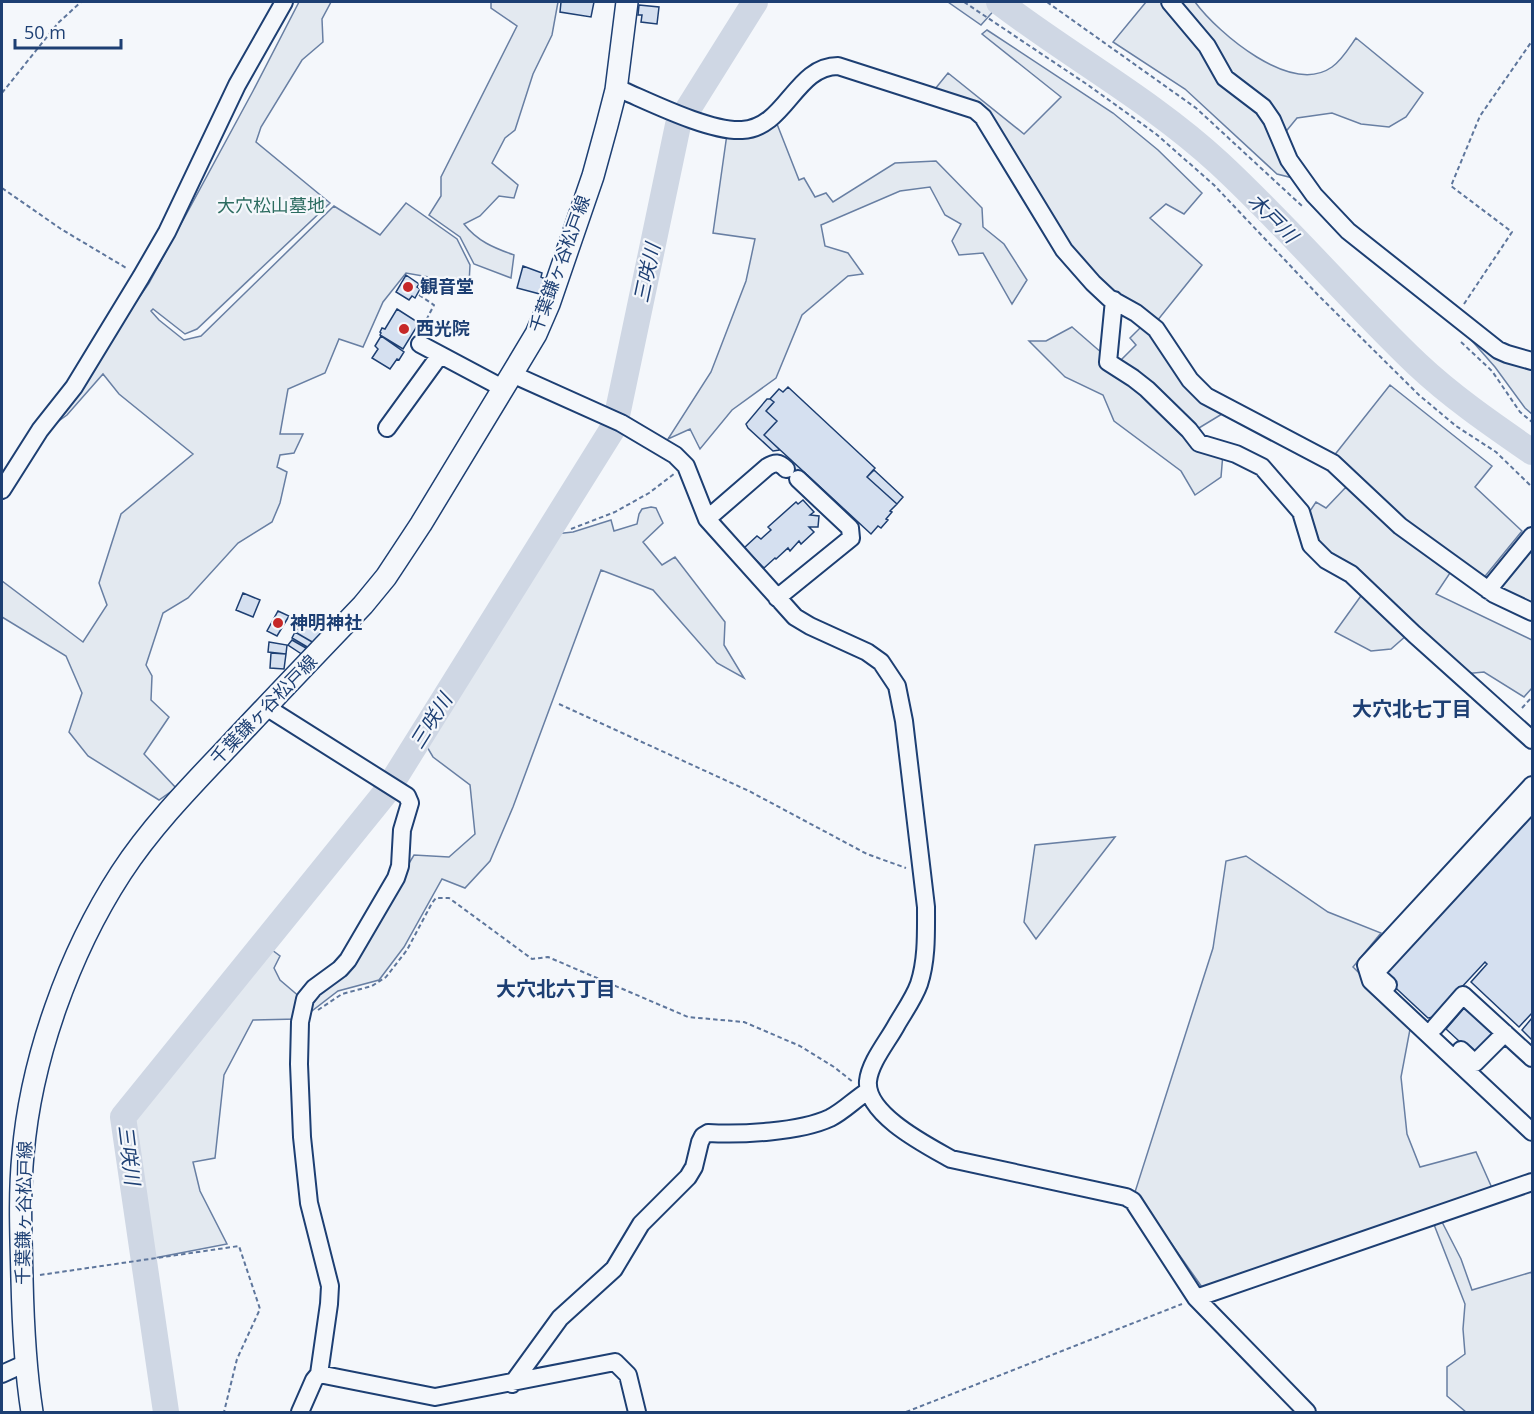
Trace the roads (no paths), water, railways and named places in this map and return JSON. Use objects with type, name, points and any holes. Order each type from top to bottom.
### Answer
[{"type":"main road","name":"千葉鎌ヶ谷松戸線","points":[[32,1413],[24,1364],[22,1172],[32,1091],[44,1041],[69,977],[105,899],[135,853],[186,792],[363,605],[386,577],[421,524],[505,380],[536,334],[549,304],[593,176],[616,90],[627,2]]},
{"type":"street","points":[[2,490],[40,430],[74,387],[141,277],[167,232],[237,85],[284,2]]},
{"type":"street","points":[[1170,2],[1207,46],[1225,78],[1263,106],[1272,120],[1288,160],[1314,195],[1348,231],[1498,350],[1533,361]]},
{"type":"street","points":[[616,90],[624,91],[685,116],[725,128],[743,130],[762,125],[813,73],[831,66],[838,66],[975,110],[983,117],[1064,250],[1092,283],[1156,329],[1190,380],[1206,396],[1333,464],[1400,526],[1488,590],[1533,612]]},
{"type":"street","points":[[1114,300],[1108,362],[1147,389],[1189,430],[1199,443],[1236,454],[1262,466],[1301,512],[1311,545],[1326,560],[1351,574],[1414,634],[1521,708],[1533,740]]},
{"type":"street","points":[[420,338],[440,355],[621,423],[675,455],[686,466],[707,519],[795,617],[867,652],[881,662],[897,686],[904,721],[926,907],[926,927],[924,963],[918,986],[874,1064],[868,1079],[868,1091],[874,1103],[892,1122],[951,1159],[1126,1197],[1132,1201],[1196,1298],[1307,1413]]},
{"type":"street","points":[[387,428],[440,355]]},
{"type":"street","points":[[707,519],[766,467],[776,463],[792,474],[850,528],[851,538],[777,598]]},
{"type":"street","points":[[1488,590],[1533,536]]},
{"type":"street","points":[[266,707],[407,796],[410,803],[402,830],[400,866],[396,878],[348,960],[340,969],[314,987],[305,999],[300,1022],[302,1137],[309,1203],[330,1286],[330,1304],[319,1374],[314,1380],[300,1413]]},
{"type":"street","points":[[1533,784],[1366,964],[1371,981],[1533,1132]]},
{"type":"street","points":[[1505,1033],[1475,1064],[1379,977],[1378,970],[1533,803]]},
{"type":"street","points":[[1435,1027],[1463,995],[1533,1058]]},
{"type":"street","points":[[512,1384],[560,1318],[615,1269],[641,1224],[688,1177],[694,1167],[703,1136],[708,1133],[760,1133],[817,1122],[830,1118],[868,1091]]},
{"type":"street","points":[[1196,1298],[1533,1182]]},
{"type":"street","points":[[319,1374],[435,1397],[512,1384],[615,1362],[628,1375],[637,1413]]},
{"type":"street","points":[[2,1374],[24,1364]]},
{"type":"waterway","name":"三咲川","points":[[166,1412],[123,1117],[386,792],[615,425],[678,125],[755,2]]},
{"type":"waterway","name":"木戸川","points":[[999,2],[1139,99],[1193,141],[1269,212],[1430,376],[1532,452]]},
{"type":"place","name":"観音堂","points":[[408,287]]},
{"type":"place","name":"西光院","points":[[404,329]]},
{"type":"place","name":"神明神社","points":[[278,623]]},
{"type":"district","name":"大穴北七丁目","points":[[1412,709]]},
{"type":"district","name":"大穴北六丁目","points":[[556,989]]},
{"type":"park label","name":"大穴松山墓地","points":[[271,206]]}]
